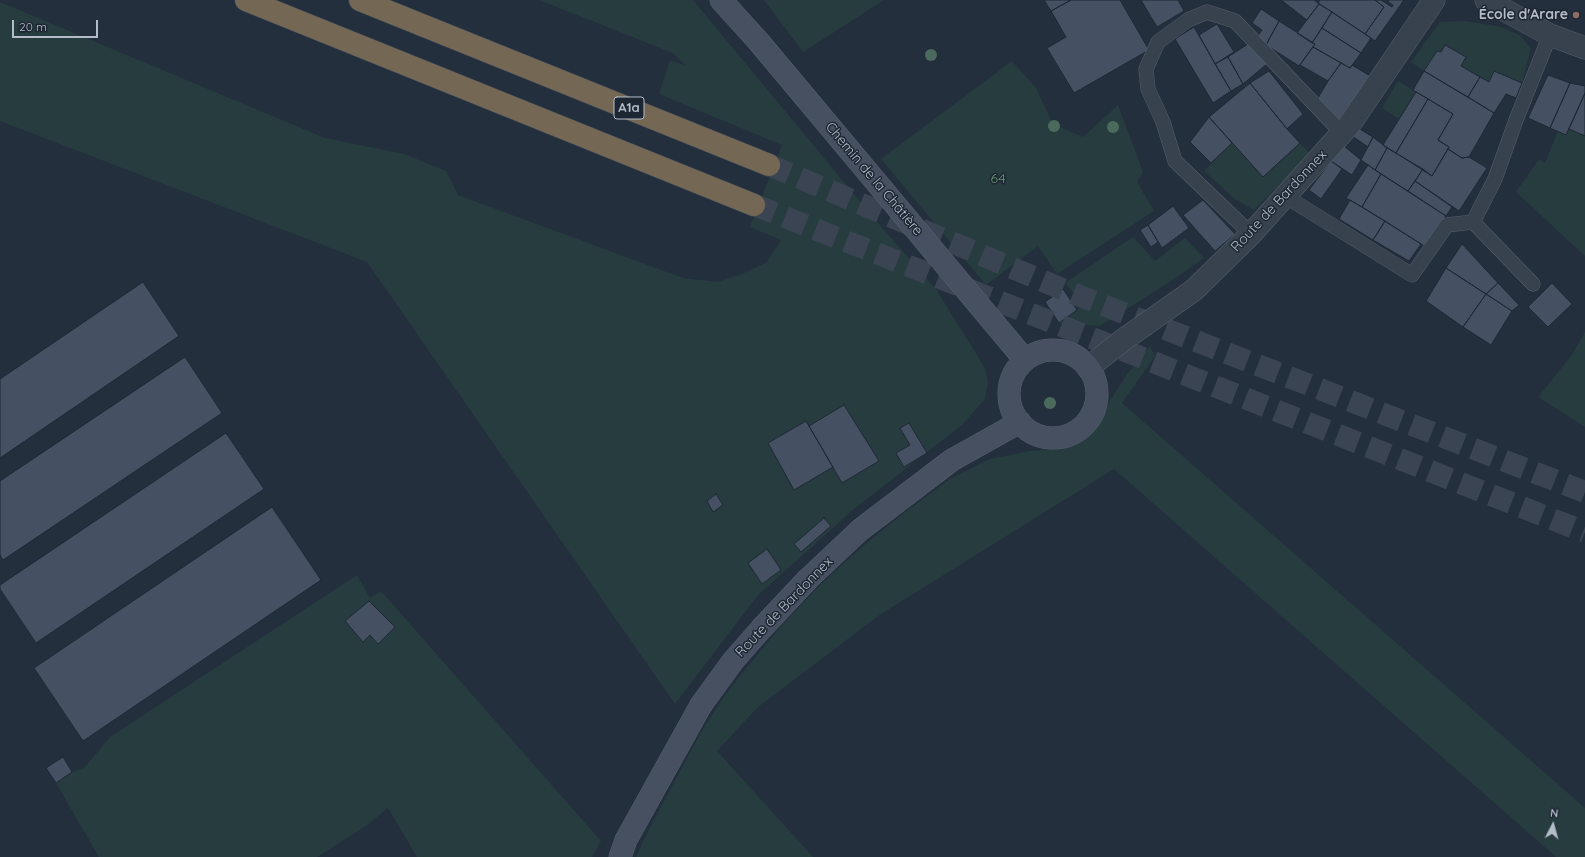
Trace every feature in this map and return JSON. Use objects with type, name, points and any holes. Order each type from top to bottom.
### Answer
[{"type":"highway","points":[[246,0],[754,205]]},
{"type":"highway","name":"A1a","points":[[360,0],[769,165]]},
{"type":"street","name":"Chemin de la Châtière","points":[[721,0],[764,48],[1025,360]]},
{"type":"street","name":"Route de Bardonnex","points":[[1088,368],[1123,340],[1194,290],[1251,234],[1350,124],[1434,0]]},
{"type":"street","points":[[1486,0],[1550,36],[1585,48]]},
{"type":"street","points":[[1046,350],[1063,351],[1074,355],[1088,368],[1097,387],[1097,399],[1089,419],[1081,428],[1072,434],[1060,437],[1045,437],[1033,433],[1020,422],[1011,406],[1010,386],[1015,371],[1025,360],[1046,350]]},
{"type":"street","name":"Route de Bardonnex","points":[[620,857],[626,840],[701,705],[733,661],[761,629],[808,579],[860,530],[952,460],[1020,422]]},
{"type":"lane","points":[[1251,234],[1175,161],[1163,122],[1148,89],[1146,69],[1158,42],[1188,20],[1207,12],[1235,21],[1342,133]]},
{"type":"lane","points":[[1473,222],[1495,179],[1516,120],[1550,36]]},
{"type":"lane","points":[[1285,196],[1412,275],[1447,225],[1473,222]]},
{"type":"lane","points":[[1473,222],[1533,284]]},
{"type":"green space","points":[[539,0],[693,0],[878,223],[936,289],[985,368],[988,382],[985,399],[962,425],[854,509],[758,595],[675,704],[367,262],[0,121],[0,2],[325,138],[404,154],[446,171],[458,195],[683,278],[718,282],[742,274],[767,262],[781,240],[750,227],[782,145],[659,94],[670,60],[686,66],[673,53]]},
{"type":"green space","points":[[764,0],[884,0],[803,52]]},
{"type":"green space","points":[[1465,21],[1502,27],[1521,36],[1531,49],[1522,83],[1494,71],[1489,82],[1461,66],[1466,57],[1445,45],[1424,71],[1411,62],[1440,22]]},
{"type":"green space","name":"64","points":[[1012,61],[1036,88],[1053,124],[1083,137],[1118,105],[1143,172],[1137,182],[1154,211],[1057,274],[1038,246],[986,285],[881,159]]},
{"type":"green space","points":[[1398,81],[1416,92],[1399,119],[1382,108]]},
{"type":"green space","points":[[1569,129],[1585,136],[1585,256],[1516,192],[1539,159],[1545,163],[1558,131],[1566,135]]},
{"type":"green space","points":[[1232,143],[1263,177],[1300,143],[1310,154],[1254,210],[1236,200],[1204,171]]},
{"type":"green space","points":[[1133,237],[1155,261],[1185,238],[1204,258],[1168,283],[1100,326],[1059,323],[1083,306],[1065,283]]},
{"type":"green space","points":[[1585,332],[1585,427],[1538,397],[1571,356]]},
{"type":"green space","points":[[1150,346],[1155,356],[1122,403],[1585,808],[1585,857],[1556,857],[1114,469],[881,614],[758,707],[717,751],[813,857],[636,857],[648,831],[701,732],[723,698],[783,624],[820,585],[863,546],[905,512],[950,479],[990,459],[1031,451],[1061,448],[1080,441],[1102,419],[1111,399],[1128,373]]},
{"type":"green space","points":[[357,575],[370,598],[381,591],[601,841],[592,857],[417,857],[388,808],[366,826],[317,857],[99,857],[56,783],[72,772],[84,768],[110,737]]},
{"type":"building","points":[[1044,0],[1071,0],[1051,11]]},
{"type":"building","points":[[1071,0],[1120,0],[1149,50],[1074,93],[1047,48],[1066,37],[1051,11]]},
{"type":"building","points":[[1141,0],[1178,0],[1184,11],[1157,27]]},
{"type":"building","points":[[1281,0],[1314,0],[1319,4],[1307,20]]},
{"type":"building","points":[[1320,0],[1375,0],[1384,7],[1365,34],[1318,3]]},
{"type":"building","points":[[1375,0],[1381,0],[1392,7],[1393,5],[1388,2],[1389,0],[1404,0],[1375,41],[1365,34],[1384,7]]},
{"type":"building","points":[[1319,4],[1332,12],[1312,43],[1297,33]]},
{"type":"building","points":[[1261,9],[1279,21],[1266,45],[1257,37],[1262,30],[1252,23]]},
{"type":"building","points":[[1332,12],[1371,38],[1361,53],[1322,28]]},
{"type":"building","points":[[1279,21],[1315,44],[1299,66],[1266,45]]},
{"type":"building","points":[[1217,24],[1234,52],[1215,64],[1199,35]]},
{"type":"building","points":[[1194,27],[1231,91],[1213,103],[1175,39]]},
{"type":"building","points":[[1322,28],[1361,53],[1350,68],[1313,47],[1315,44],[1312,43]]},
{"type":"building","points":[[1248,44],[1267,64],[1243,84],[1228,57]]},
{"type":"building","points":[[1445,45],[1466,57],[1461,66],[1480,77],[1468,97],[1424,71],[1437,51],[1441,52]]},
{"type":"building","points":[[1313,47],[1341,63],[1328,81],[1300,65]]},
{"type":"building","points":[[1228,57],[1243,84],[1231,91],[1215,64]]},
{"type":"building","points":[[1341,63],[1350,68],[1352,65],[1372,77],[1339,120],[1318,98]]},
{"type":"building","points":[[1269,71],[1303,114],[1287,129],[1250,83]]},
{"type":"building","points":[[1424,71],[1494,113],[1469,157],[1462,158],[1438,140],[1453,114],[1413,90]]},
{"type":"building","points":[[1494,71],[1522,83],[1516,98],[1506,94],[1494,113],[1468,97],[1480,77],[1489,82]]},
{"type":"building","points":[[1548,75],[1570,83],[1550,128],[1528,118]]},
{"type":"building","points":[[1250,83],[1300,143],[1263,177],[1209,117]]},
{"type":"building","points":[[1570,83],[1585,86],[1585,93],[1566,135],[1550,128]]},
{"type":"building","points":[[1416,92],[1428,99],[1396,153],[1383,145]]},
{"type":"building","points":[[1585,93],[1585,136],[1569,129]]},
{"type":"building","points":[[1428,99],[1453,114],[1438,140],[1449,147],[1432,176],[1396,153]]},
{"type":"building","points":[[1209,117],[1232,143],[1211,163],[1190,142]]},
{"type":"building","points":[[1358,128],[1373,137],[1368,147],[1352,136]]},
{"type":"building","points":[[1373,137],[1387,148],[1375,170],[1361,160]]},
{"type":"building","points":[[1344,146],[1361,160],[1352,175],[1331,161]]},
{"type":"building","points":[[1387,148],[1423,169],[1408,191],[1375,170]]},
{"type":"building","points":[[1448,149],[1462,158],[1469,157],[1487,168],[1459,211],[1415,181],[1423,169],[1432,176]]},
{"type":"building","points":[[1331,161],[1342,169],[1321,199],[1309,190]]},
{"type":"building","points":[[1368,165],[1381,174],[1362,207],[1346,198]]},
{"type":"building","points":[[1381,174],[1446,216],[1426,247],[1362,207]]},
{"type":"building","points":[[1415,181],[1452,207],[1446,216],[1408,191]]},
{"type":"building","points":[[1203,200],[1235,234],[1215,251],[1183,215]]},
{"type":"building","points":[[1350,200],[1385,221],[1373,240],[1339,219]]},
{"type":"building","points":[[1173,206],[1189,228],[1162,248],[1148,225]]},
{"type":"building","points":[[1385,221],[1421,244],[1409,261],[1373,240]]},
{"type":"building","points":[[1148,225],[1158,242],[1151,247],[1140,230]]},
{"type":"building","points":[[1462,244],[1498,283],[1486,294],[1446,268]]},
{"type":"building","points":[[1446,268],[1486,294],[1463,327],[1426,301]]},
{"type":"building","points":[[143,282],[179,336],[0,458],[0,379]]},
{"type":"building","points":[[1498,283],[1519,305],[1512,311],[1486,294]]},
{"type":"building","points":[[1552,283],[1572,304],[1548,327],[1528,307]]},
{"type":"building","points":[[1063,289],[1077,310],[1059,323],[1045,302]]},
{"type":"building","points":[[1486,294],[1512,311],[1491,345],[1463,327]]},
{"type":"building","points":[[185,357],[222,413],[3,560],[0,555],[0,481]]},
{"type":"building","points":[[844,405],[879,461],[842,483],[809,426]]},
{"type":"building","points":[[806,421],[833,467],[794,490],[768,443]]},
{"type":"building","points":[[909,423],[927,453],[904,467],[896,453],[910,445],[900,428]]},
{"type":"building","points":[[226,433],[264,489],[36,643],[0,589],[0,585]]},
{"type":"building","points":[[716,494],[723,505],[713,512],[707,501]]},
{"type":"building","points":[[272,507],[321,580],[83,741],[34,668]]},
{"type":"building","points":[[824,518],[831,526],[801,552],[794,544]]},
{"type":"building","points":[[767,549],[781,570],[762,584],[748,563]]},
{"type":"building","points":[[369,601],[395,627],[378,644],[370,635],[363,642],[345,621]]},
{"type":"building","points":[[63,757],[72,772],[56,783],[46,768]]},
{"type":"tunnel","points":[[769,165],[1062,289],[1585,492]]},
{"type":"tunnel","points":[[754,205],[1585,532]]},
{"type":"place","name":"École d'Arare","points":[[1576,15]]}]
